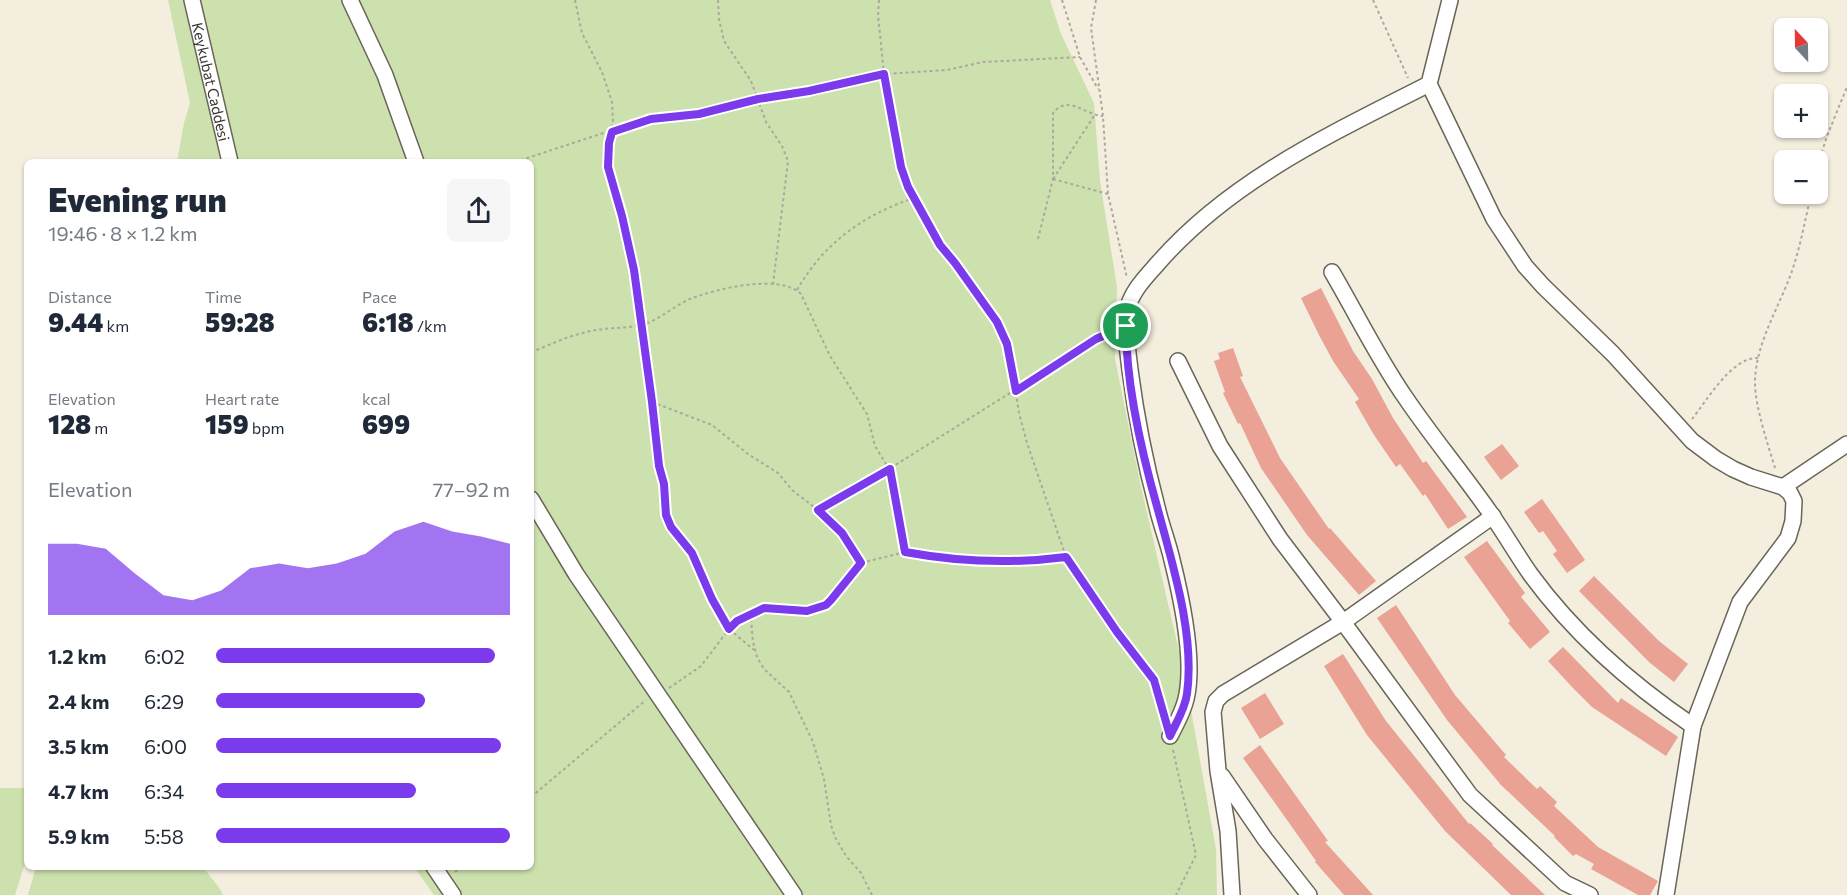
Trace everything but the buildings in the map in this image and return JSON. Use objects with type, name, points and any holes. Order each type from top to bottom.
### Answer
[{"type":"street","name":"Keykubat Caddesi","points":[[192,0],[229,159]]},
{"type":"street","points":[[350,0],[385,75],[415,159]]},
{"type":"street","points":[[1450,0],[1429,84],[1480,195],[1525,266],[1561,306],[1644,386],[1704,451],[1751,477],[1783,487],[1794,501],[1791,530],[1783,546],[1740,602],[1693,726],[1666,895]]},
{"type":"street","points":[[1170,736],[1184,706],[1187,692],[1186,637],[1178,582],[1155,498],[1138,422],[1126,326],[1131,299],[1143,280],[1164,256],[1237,191],[1290,157],[1429,84]]},
{"type":"street","points":[[1332,272],[1405,396],[1493,516],[1532,576],[1578,632],[1644,692],[1693,726]]},
{"type":"street","points":[[1178,361],[1220,446],[1280,539],[1470,795],[1565,883],[1590,895]]},
{"type":"street","points":[[1783,487],[1847,444]]},
{"type":"street","points":[[534,505],[576,574],[794,895]]},
{"type":"street","points":[[1232,895],[1228,831],[1218,771],[1214,712],[1219,697],[1343,622],[1493,516]]},
{"type":"street","points":[[1218,771],[1265,839],[1309,895]]},
{"type":"street","points":[[436,870],[453,895]]},
{"type":"path","points":[[575,0],[582,33],[602,72],[614,112],[608,167],[628,243],[652,402],[659,466],[664,484],[666,515],[671,527],[692,553],[708,592],[729,629],[754,650],[764,669],[789,692],[805,722],[822,770],[835,837],[846,856],[861,873],[872,895]]},
{"type":"path","points":[[718,0],[724,41],[748,76],[766,122],[782,146],[788,161],[773,284]]},
{"type":"path","points":[[879,0],[878,15],[884,74],[901,167],[914,198],[940,245],[997,322],[1007,344],[1019,413],[1036,473],[1066,557],[1117,632],[1154,680],[1170,736],[1197,855],[1176,895]]},
{"type":"path","points":[[1062,0],[1080,57],[1099,90]]},
{"type":"path","points":[[1096,0],[1091,28],[1103,116],[1108,194],[1131,299]]},
{"type":"path","points":[[1373,0],[1414,92]]},
{"type":"path","points":[[525,159],[637,122],[699,114],[758,99],[809,91],[884,74],[947,70],[984,62],[1080,57]]},
{"type":"path","points":[[1822,150],[1847,87]]},
{"type":"path","points":[[1038,239],[1053,179],[1052,117],[1055,110],[1062,105],[1073,105],[1094,116],[1103,116]]},
{"type":"path","points":[[1053,179],[1094,116]]},
{"type":"path","points":[[1053,179],[1108,194]]},
{"type":"path","points":[[797,290],[823,253],[846,232],[877,213],[914,198]]},
{"type":"path","points":[[1783,487],[1770,451],[1756,395],[1756,370],[1758,358],[1795,261],[1809,204]]},
{"type":"path","points":[[534,351],[584,332],[641,325],[658,318],[679,304],[706,293],[773,284],[797,290],[830,356],[867,414],[874,446],[890,469],[905,552]]},
{"type":"path","points":[[818,510],[890,469],[1096,339],[1126,326]]},
{"type":"path","points":[[1683,430],[1734,367],[1743,361],[1758,358]]},
{"type":"path","points":[[652,402],[712,425],[748,454],[778,473],[792,490],[842,533],[861,563]]},
{"type":"path","points":[[534,795],[658,693],[701,666],[737,621],[764,608],[807,611],[826,605],[861,563],[905,552],[945,559],[998,562],[1066,557]]},
{"type":"path","points":[[754,614],[751,619],[754,650]]},
{"type":"green space","points":[[168,0],[1050,0],[1061,34],[1094,103],[1100,181],[1117,287],[1115,359],[1141,487],[1185,677],[1216,849],[1217,895],[434,895],[416,870],[534,870],[534,159],[178,159],[190,103]]},
{"type":"green space","points":[[0,788],[24,788],[24,866],[15,895],[0,895]]},
{"type":"green space","points":[[35,870],[205,870],[223,895],[28,895]]},
{"type":"route","points":[[884,74],[901,167],[908,187],[932,233],[1004,334],[1016,391],[1096,339],[1126,326],[1129,360],[1146,466],[1178,582],[1184,613],[1188,661],[1187,692],[1184,706],[1170,736],[1154,680],[1117,632],[1066,557],[998,562],[935,558],[905,552],[890,469],[818,510],[842,533],[861,563],[826,605],[807,611],[764,608],[737,621],[729,629],[712,599],[692,553],[671,527],[664,508],[663,475],[659,466],[634,270],[608,167],[612,132],[651,119],[690,116],[758,99],[847,84],[884,74]]}]
